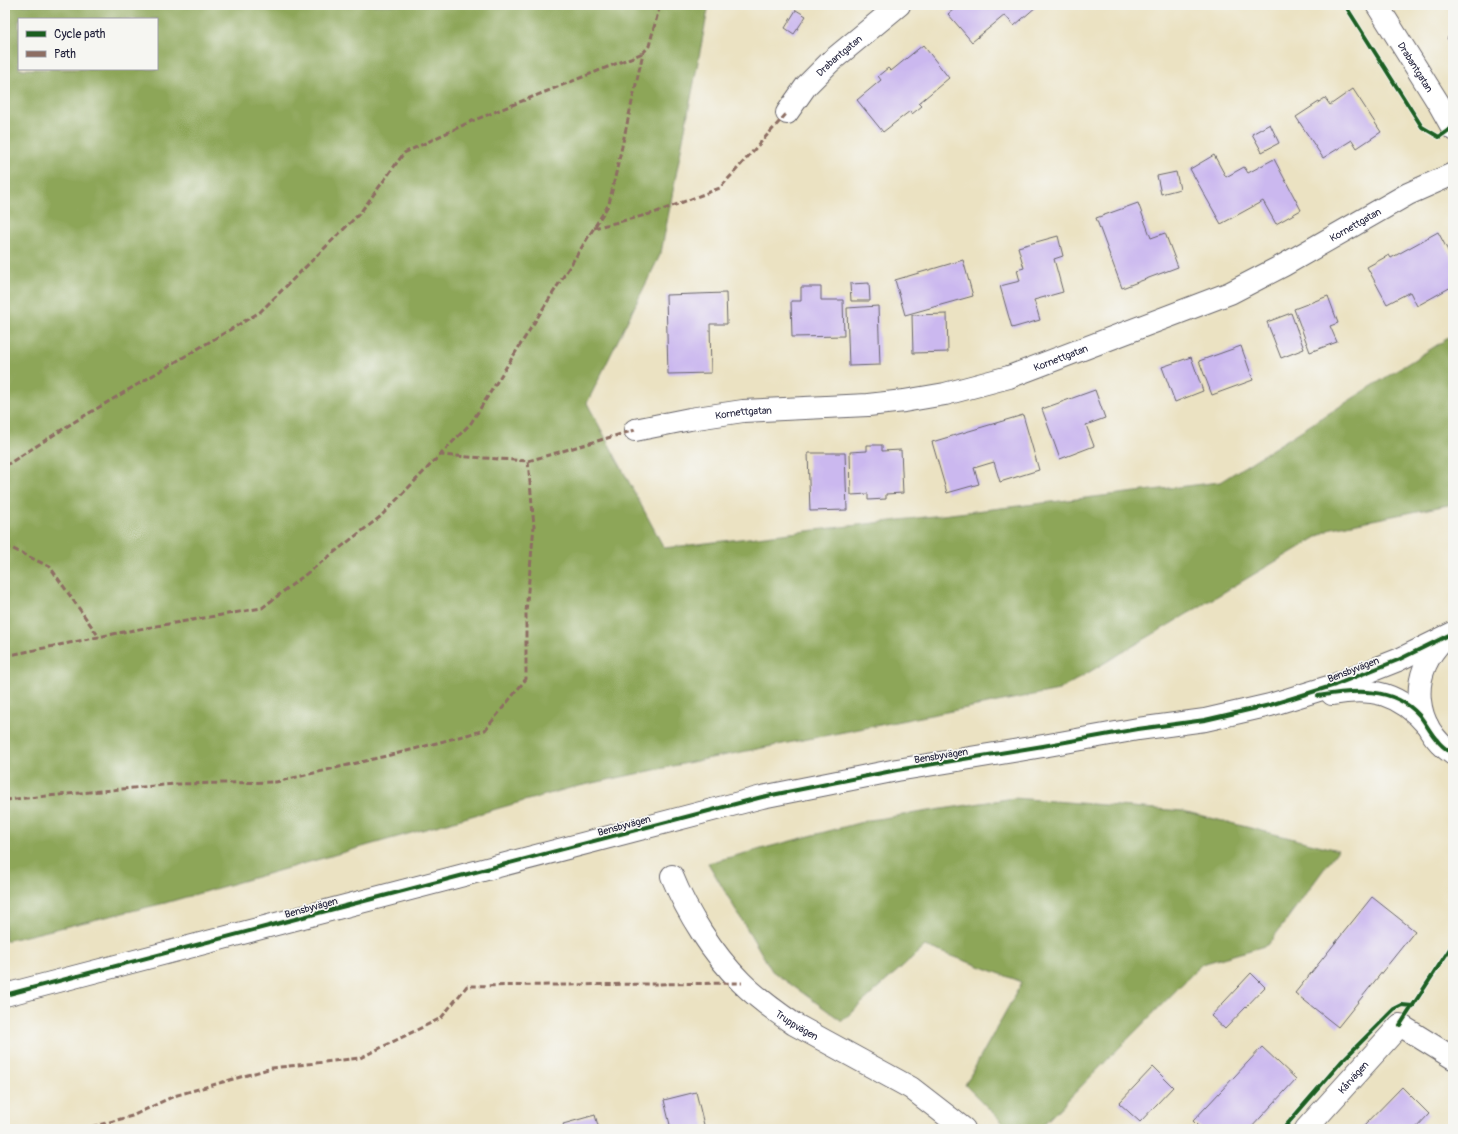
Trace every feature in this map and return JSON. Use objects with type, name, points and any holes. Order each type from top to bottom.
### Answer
[{"type":"main road","name":"Drabantgatan","points":[[787,113],[806,86],[830,62],[899,5]]},
{"type":"main road","name":"Drabantgatan","points":[[1377,5],[1453,129]]},
{"type":"main road","name":"Kornettgatan","points":[[635,430],[690,419],[743,411],[868,405],[904,401],[945,394],[1009,377],[1230,293],[1267,275],[1408,194],[1453,174]]},
{"type":"main road","name":"Bensbyvägen","points":[[5,995],[762,797],[896,770],[1138,729],[1205,720],[1255,708],[1335,685],[1398,660],[1453,633]]},
{"type":"main road","points":[[1453,633],[1437,646],[1429,657],[1424,668],[1420,693],[1420,706],[1427,725],[1436,740],[1453,754]]},
{"type":"main road","name":"Bensbyvägen","points":[[1255,708],[1334,693],[1368,691],[1387,695],[1402,702],[1417,714],[1427,725]]},
{"type":"main road","name":"Truppvägen","points":[[672,876],[678,892],[701,931],[738,978],[754,993],[779,1014],[794,1024],[911,1088],[964,1129]]},
{"type":"main road","name":"Kårvägen","points":[[1306,1129],[1400,1025],[1453,1058]]},
{"type":"green space","points":[[5,5],[709,5],[661,253],[587,403],[664,548],[1220,482],[1453,335],[1453,504],[1332,528],[1059,690],[706,759],[570,788],[165,903],[5,941]]},
{"type":"green space","points":[[1014,798],[1183,811],[1338,850],[1268,945],[1202,964],[1039,1129],[1009,1129],[965,1085],[1022,982],[925,946],[842,1021],[772,971],[708,863],[870,820]]},
{"type":"building","points":[[959,5],[1037,6],[1014,26],[1005,15],[972,42],[948,14]]},
{"type":"building","points":[[796,10],[806,16],[794,34],[785,28]]},
{"type":"building","points":[[1453,34],[1453,47],[1447,38]]},
{"type":"building","points":[[923,45],[949,78],[919,103],[922,106],[912,114],[910,111],[883,132],[857,100],[881,80],[878,76],[888,68],[891,71]]},
{"type":"building","points":[[1353,89],[1381,132],[1357,148],[1352,140],[1323,158],[1296,117],[1325,98],[1330,105]]},
{"type":"building","points":[[1270,124],[1279,143],[1262,152],[1252,134]]},
{"type":"building","points":[[1214,155],[1226,177],[1244,167],[1248,173],[1274,159],[1301,210],[1276,224],[1263,201],[1221,224],[1190,169]]},
{"type":"building","points":[[1176,172],[1180,189],[1161,194],[1157,176]]},
{"type":"building","points":[[1138,203],[1151,238],[1165,233],[1178,267],[1122,288],[1096,218]]},
{"type":"building","points":[[1438,232],[1453,260],[1453,286],[1417,306],[1410,292],[1387,304],[1367,267],[1389,255],[1391,258]]},
{"type":"building","points":[[1058,236],[1063,256],[1054,259],[1063,292],[1034,300],[1040,320],[1012,328],[1000,286],[1020,281],[1017,270],[1024,268],[1018,247]]},
{"type":"building","points":[[963,260],[973,296],[905,315],[895,280]]},
{"type":"building","points":[[869,283],[870,301],[851,301],[850,284]]},
{"type":"building","points":[[801,287],[821,287],[821,300],[843,300],[844,336],[792,337],[791,301],[801,301]]},
{"type":"building","points":[[726,293],[727,324],[710,324],[711,373],[668,374],[666,295]]},
{"type":"building","points":[[1328,296],[1338,323],[1330,326],[1337,342],[1310,352],[1294,309]]},
{"type":"building","points":[[878,306],[880,365],[849,366],[847,308]]},
{"type":"building","points":[[1291,313],[1304,349],[1281,358],[1267,322]]},
{"type":"building","points":[[947,314],[948,352],[913,353],[912,315]]},
{"type":"building","points":[[1241,346],[1253,380],[1212,395],[1199,361]]},
{"type":"building","points":[[1191,357],[1203,391],[1175,402],[1162,367]]},
{"type":"building","points":[[1095,390],[1105,418],[1086,425],[1094,446],[1060,459],[1042,409]]},
{"type":"building","points":[[1023,415],[1039,470],[1000,482],[994,462],[974,468],[979,484],[947,493],[932,442]]},
{"type":"building","points":[[867,445],[882,445],[882,451],[901,450],[903,493],[886,494],[886,499],[868,500],[868,494],[851,495],[850,452],[867,451]]},
{"type":"building","points":[[808,453],[845,453],[847,510],[810,511]]},
{"type":"building","points":[[1372,897],[1415,931],[1338,1027],[1295,993]]},
{"type":"building","points":[[1251,973],[1265,987],[1225,1029],[1211,1016]]},
{"type":"building","points":[[1262,1047],[1296,1079],[1250,1129],[1201,1129],[1193,1121]]},
{"type":"building","points":[[1153,1067],[1173,1087],[1140,1122],[1119,1103]]},
{"type":"building","points":[[1402,1087],[1429,1114],[1415,1129],[1361,1129]]},
{"type":"building","points":[[696,1092],[705,1129],[671,1129],[664,1100]]},
{"type":"building","points":[[595,1115],[599,1129],[565,1129],[563,1124]]},
{"type":"marked path","points":[[5,656],[128,631],[262,608],[380,517],[471,423],[609,204],[643,53],[649,46],[660,5]]},
{"type":"marked path","points":[[5,466],[74,422],[260,312],[360,213],[404,153],[472,121],[643,53]]},
{"type":"marked path","points":[[594,228],[654,213],[720,188],[787,113]]},
{"type":"marked path","points":[[528,461],[635,430]]},
{"type":"marked path","points":[[5,800],[175,784],[276,782],[403,752],[485,730],[526,679],[526,612],[534,526],[528,461],[440,455]]},
{"type":"marked path","points":[[5,545],[50,567],[99,637]]},
{"type":"marked path","points":[[83,1129],[132,1116],[174,1096],[272,1068],[360,1058],[441,1018],[467,986],[742,983]]},
{"type":"cycle path","points":[[1345,5],[1422,127],[1439,137],[1453,127]]},
{"type":"cycle path","points":[[5,995],[762,797],[897,770],[1138,729],[1205,720],[1270,705],[1335,685],[1398,660],[1453,633]]},
{"type":"cycle path","points":[[1318,696],[1345,692],[1372,692],[1397,699],[1409,706],[1419,715],[1444,748],[1453,754]]},
{"type":"cycle path","points":[[1400,1025],[1453,944]]},
{"type":"cycle path","points":[[1283,1129],[1341,1062],[1394,1009],[1402,1005],[1413,1006]]}]
